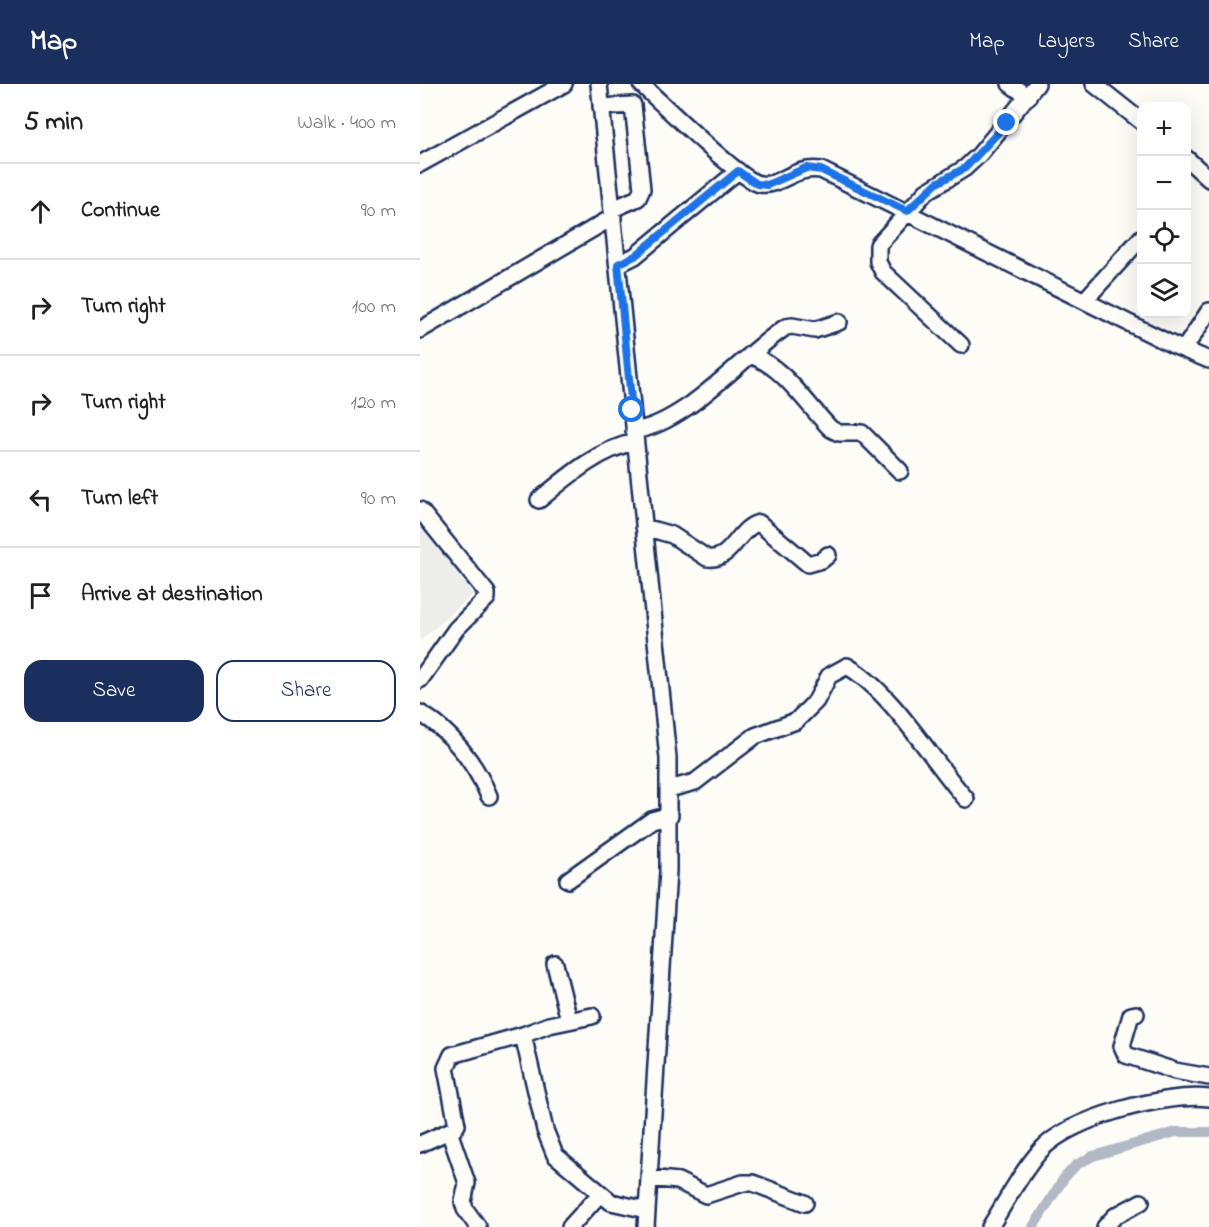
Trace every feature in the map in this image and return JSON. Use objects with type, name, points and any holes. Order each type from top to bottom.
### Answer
[{"type":"street","points":[[420,164],[564,84]]},
{"type":"street","points":[[599,84],[668,758],[670,815],[646,1227]]},
{"type":"street","points":[[641,84],[738,171],[757,184],[767,185],[806,168],[821,170],[1209,360]]},
{"type":"street","points":[[961,345],[883,272],[878,262],[878,245],[907,211],[937,183],[965,168],[979,155],[1032,90],[1010,84]]},
{"type":"street","points":[[1094,84],[1137,118]]},
{"type":"street","points":[[420,330],[638,198],[642,189],[633,105],[601,107]]},
{"type":"street","points":[[1191,163],[1209,179]]},
{"type":"street","points":[[618,264],[635,256],[738,171]]},
{"type":"street","points":[[1085,300],[1137,243]]},
{"type":"street","points":[[1184,349],[1209,311]]},
{"type":"street","points":[[539,500],[590,462],[658,425],[752,356],[786,327],[815,330],[839,322]]},
{"type":"street","points":[[752,356],[762,360],[778,372],[831,429],[839,433],[862,434],[900,471]]},
{"type":"street","points":[[420,510],[487,593],[487,598],[456,629],[420,680]]},
{"type":"street","points":[[644,527],[672,535],[707,558],[713,559],[730,550],[749,527],[759,523],[808,564],[822,560],[828,555]]},
{"type":"street","points":[[669,789],[695,782],[755,736],[796,721],[816,701],[830,676],[847,666],[858,672],[883,698],[966,799]]},
{"type":"street","points":[[420,713],[441,727],[469,759],[489,795]]},
{"type":"street","points":[[568,880],[644,825],[670,815]]},
{"type":"street","points":[[555,963],[568,1020]]},
{"type":"street","points":[[1136,1014],[1131,1015],[1122,1046],[1126,1055],[1175,1071],[1209,1077]]},
{"type":"street","points":[[420,1143],[449,1131],[457,1125],[446,1068],[452,1055],[568,1020],[592,1016]]},
{"type":"street","points":[[523,1035],[550,1144],[555,1155],[599,1195],[620,1206],[647,1210]]},
{"type":"street","points":[[1175,1071],[1175,1098]]},
{"type":"street","points":[[990,1227],[1041,1151],[1065,1131],[1175,1098],[1209,1098]]},
{"type":"street","points":[[449,1131],[467,1184],[463,1202],[465,1209],[478,1227]]},
{"type":"street","points":[[649,1178],[678,1180],[706,1196],[743,1183],[753,1183],[805,1203]]},
{"type":"street","points":[[570,1227],[599,1195]]},
{"type":"street","points":[[1105,1227],[1115,1216],[1141,1202]]},
{"type":"shaded area","points":[[420,526],[475,593],[420,641]]},
{"type":"waterway","points":[[1033,1227],[1064,1178],[1076,1165],[1093,1156],[1176,1132],[1209,1132]]},
{"type":"route","points":[[632,410],[618,264],[635,256],[738,171],[757,184],[767,185],[806,168],[821,170],[907,211],[937,183],[965,168],[1007,123]]}]
